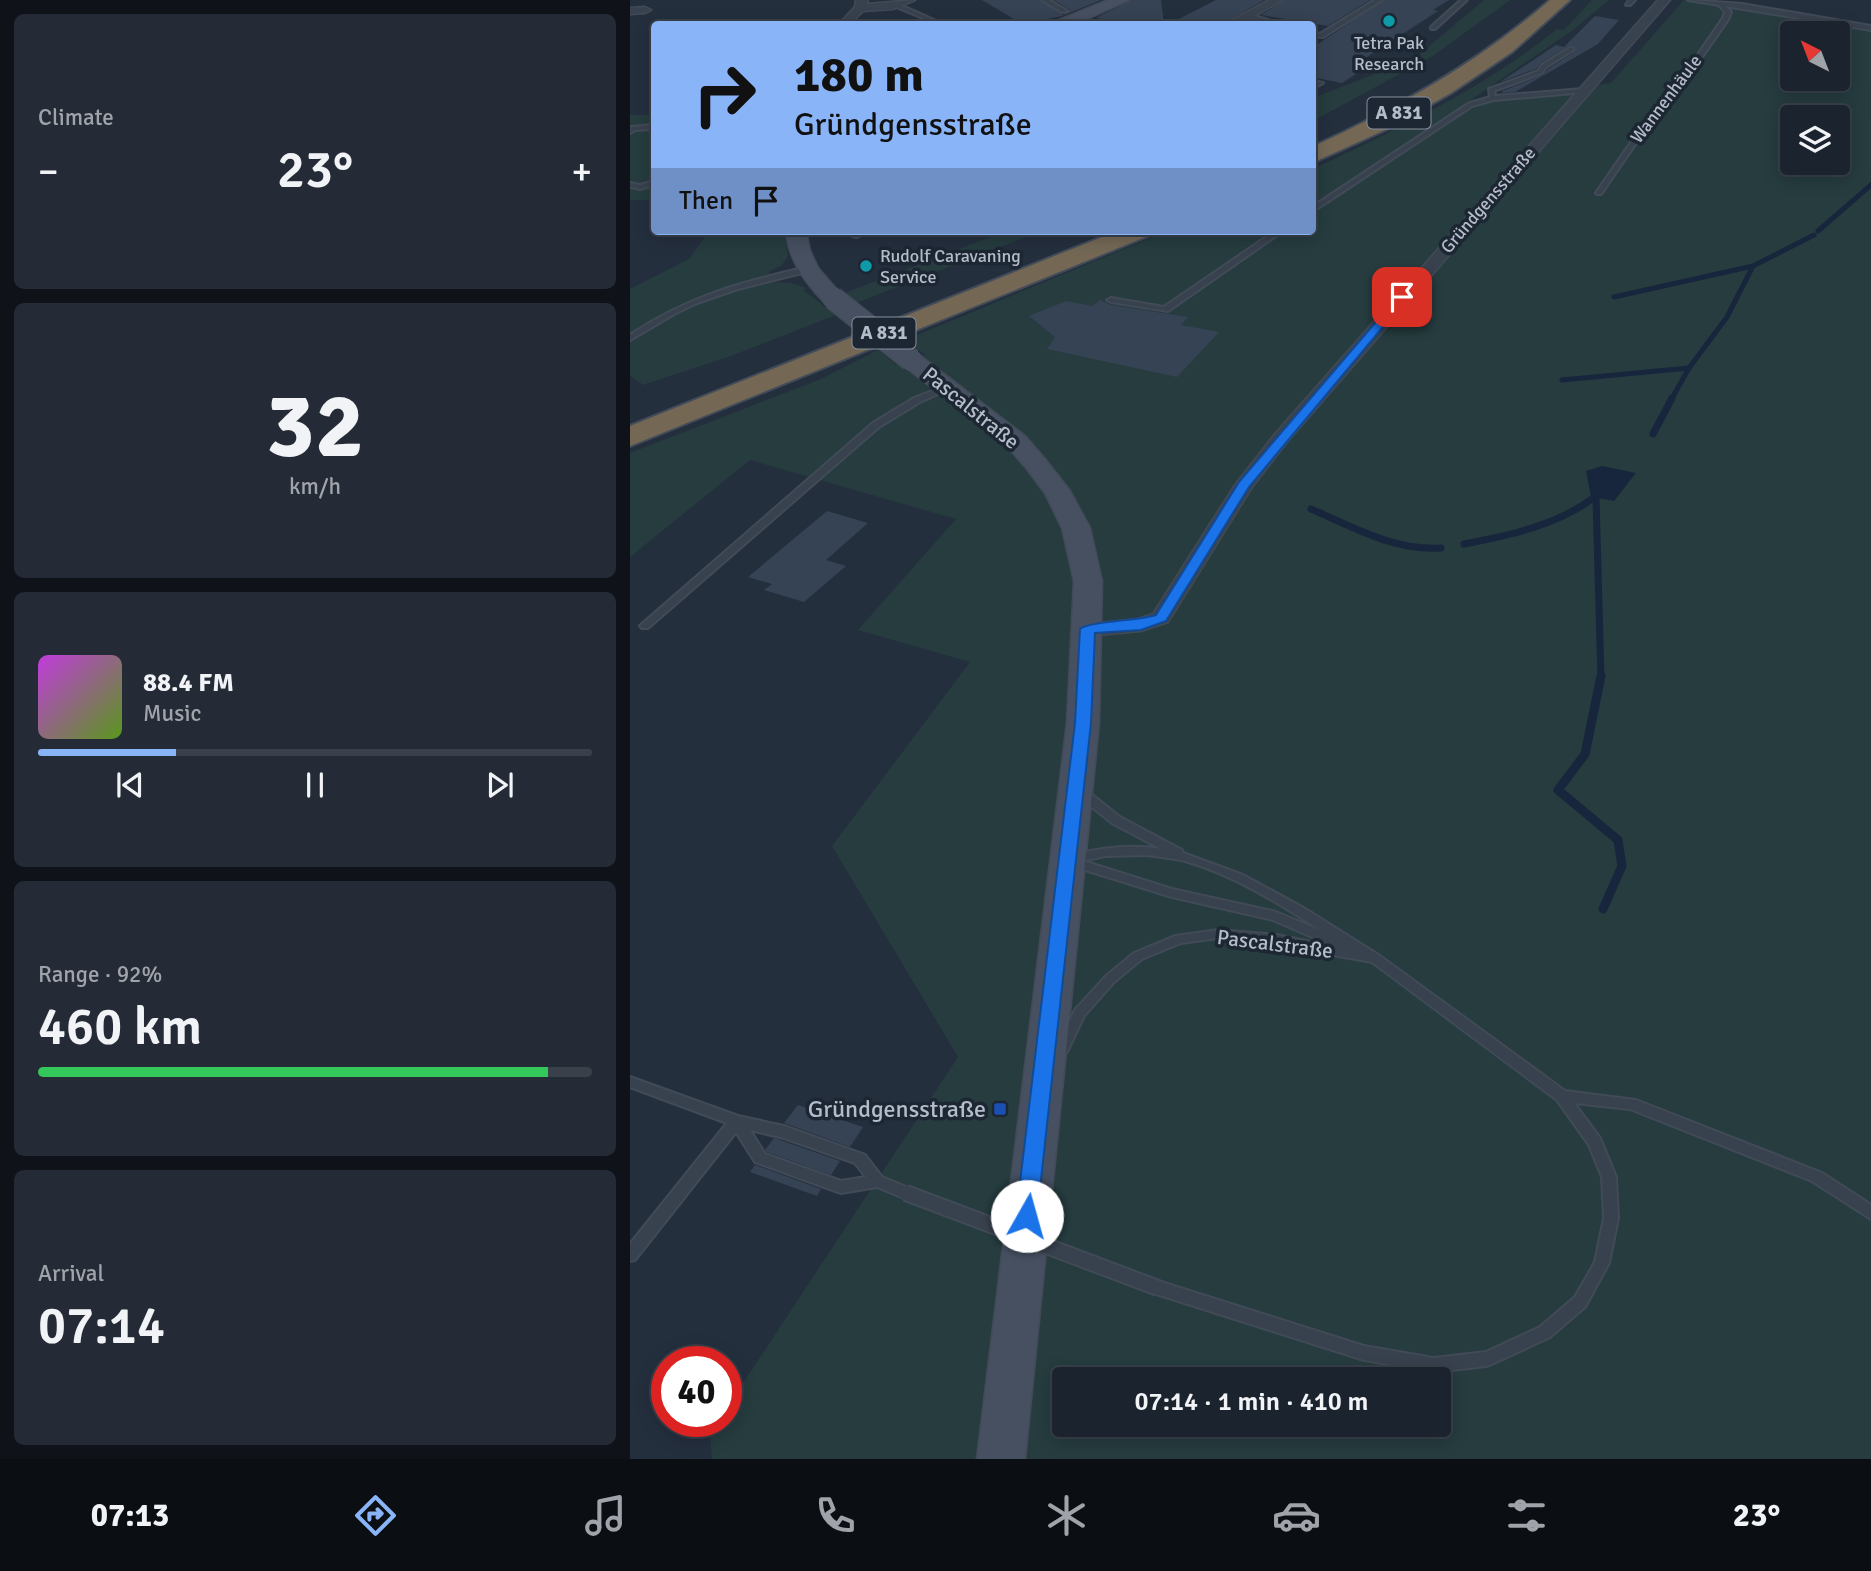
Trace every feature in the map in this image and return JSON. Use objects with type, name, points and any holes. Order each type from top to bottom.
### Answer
[{"type":"highway","name":"A 831","points":[[1316,132],[1383,99],[1466,51],[1530,0]]},
{"type":"highway","name":"A 831","points":[[1316,154],[1384,121],[1460,79],[1535,24],[1561,0]]},
{"type":"highway","points":[[1535,24],[1568,10],[1578,0]]},
{"type":"highway","name":"A 831","points":[[630,411],[1074,235]]},
{"type":"highway","name":"A 831","points":[[630,437],[1129,235]]},
{"type":"street","points":[[847,21],[861,4],[896,5],[909,0]]},
{"type":"street","points":[[1063,18],[1121,0]]},
{"type":"street","points":[[1238,21],[1277,0]]},
{"type":"street","name":"Gründgensstraße","points":[[1088,629],[1141,625],[1161,618],[1244,485],[1281,438],[1664,0]]},
{"type":"street","points":[[630,11],[645,10]]},
{"type":"street","name":"Pascalstraße","points":[[797,235],[799,250],[807,269],[833,298],[1016,441],[1057,491],[1076,528],[1088,581],[1083,723],[1001,1459]]},
{"type":"lane","points":[[1045,0],[1063,18]]},
{"type":"lane","points":[[1316,35],[1321,36],[1379,0]]},
{"type":"lane","points":[[1433,28],[1464,0]]},
{"type":"lane","points":[[1691,0],[1871,28]]},
{"type":"lane","points":[[1742,6],[1757,0]]},
{"type":"lane","points":[[896,5],[933,21]]},
{"type":"lane","name":"Wannenhäule","points":[[1599,193],[1656,110],[1684,79],[1726,18],[1728,12],[1722,5]]},
{"type":"lane","points":[[1247,16],[1266,21]]},
{"type":"lane","points":[[1493,97],[1491,90],[1540,72],[1544,65],[1571,49]]},
{"type":"lane","points":[[1316,85],[1320,83]]},
{"type":"lane","points":[[1316,207],[1461,109],[1493,97],[1584,91]]},
{"type":"lane","points":[[631,129],[651,127]]},
{"type":"lane","points":[[630,185],[640,187],[651,184]]},
{"type":"lane","points":[[1111,300],[1165,309],[1274,235]]},
{"type":"lane","points":[[630,338],[671,310],[694,300],[758,280],[807,269]]},
{"type":"lane","points":[[645,626],[876,425],[916,400],[947,388]]},
{"type":"lane","name":"Pascalstraße","points":[[1076,788],[1116,820],[1186,857],[1239,878],[1298,910],[1376,959],[1562,1096]]},
{"type":"lane","name":"Pascalstraße","points":[[1067,860],[1105,852],[1147,851],[1186,857]]},
{"type":"lane","name":"Pascalstraße","points":[[1067,860],[1172,893],[1276,916],[1376,959]]},
{"type":"lane","name":"Pascalstraße","points":[[1040,1092],[1079,1013],[1102,987],[1139,956],[1178,939],[1218,934],[1253,937],[1376,959]]},
{"type":"lane","points":[[630,1082],[737,1121],[784,1132],[860,1159],[877,1181],[1158,1288],[1364,1353],[1434,1365],[1487,1359],[1545,1332],[1580,1302],[1602,1263],[1611,1218],[1609,1177],[1595,1142],[1562,1096]]},
{"type":"lane","points":[[1562,1096],[1631,1104],[1817,1177],[1871,1213]]},
{"type":"lane","points":[[737,1121],[760,1158],[841,1187],[877,1181]]},
{"type":"lane","points":[[630,1255],[737,1121]]},
{"type":"green space","points":[[1484,0],[1510,0],[1433,56],[1316,119],[1316,97],[1414,59]]},
{"type":"green space","points":[[1592,0],[1609,0],[1573,30],[1472,99],[1611,83],[1684,0],[1815,21],[1780,21],[1780,91],[1850,91],[1850,27],[1871,30],[1871,1459],[712,1459],[710,1437],[742,1437],[742,1385],[958,1057],[832,846],[970,662],[858,630],[956,519],[750,460],[630,557],[630,453],[821,379],[878,350],[896,365],[925,355],[905,340],[1157,235],[1316,235],[1316,168],[1470,89],[1557,29],[1564,30]]},
{"type":"green space","points":[[630,115],[651,115],[651,200],[630,200]]},
{"type":"green space","points":[[706,235],[785,235],[788,256],[782,265],[769,272],[773,282],[791,283],[807,288],[803,290],[836,315],[731,356],[643,385],[630,376],[630,289],[689,259]]},
{"type":"green space","points":[[996,235],[1032,235],[856,303],[845,293]]},
{"type":"water","points":[[1602,466],[1636,473],[1614,501],[1591,497],[1586,471]]},
{"type":"building","points":[[982,0],[1040,0],[1063,15],[1070,10],[1054,0],[1101,0],[1062,16],[1037,21],[1017,21]]},
{"type":"building","points":[[1131,0],[1161,0],[1164,21],[1112,21],[1096,18]]},
{"type":"building","points":[[1216,0],[1264,0],[1229,21],[1175,21]]},
{"type":"building","points":[[1285,0],[1370,0],[1328,26],[1316,24],[1316,21],[1261,15]]},
{"type":"building","points":[[1384,0],[1449,0],[1433,10],[1438,11],[1356,64],[1368,66],[1342,83],[1316,78],[1316,45]]},
{"type":"building","points":[[1595,16],[1619,20],[1598,44],[1515,92],[1503,93],[1502,91],[1543,75],[1574,52],[1574,46],[1570,45],[1536,69],[1500,82],[1556,45],[1564,47]]},
{"type":"building","points":[[1100,300],[1111,305],[1188,317],[1181,325],[1219,332],[1177,377],[1047,349],[1055,337],[1029,316],[1066,301],[1092,306]]},
{"type":"building","points":[[827,511],[868,523],[826,560],[846,566],[804,602],[764,590],[772,584],[748,577]]},
{"type":"building","points":[[798,1105],[863,1127],[850,1147],[784,1123]]},
{"type":"building","points":[[774,1138],[840,1161],[831,1175],[767,1152],[765,1150]]},
{"type":"building","points":[[755,1165],[821,1189],[817,1196],[750,1172]]},
{"type":"waterway","points":[[1818,231],[1871,185]]},
{"type":"waterway","points":[[1753,266],[1814,235]]},
{"type":"waterway","points":[[1614,297],[1753,266]]},
{"type":"waterway","points":[[1689,368],[1727,317],[1753,266]]},
{"type":"waterway","points":[[1562,380],[1689,368]]},
{"type":"waterway","points":[[1671,400],[1689,368]]},
{"type":"waterway","points":[[1653,434],[1672,398]]},
{"type":"waterway","points":[[1464,544],[1551,521],[1597,495]]},
{"type":"waterway","points":[[1596,498],[1601,676]]},
{"type":"waterway","points":[[1311,509],[1390,542],[1441,548]]},
{"type":"waterway","points":[[1601,676],[1585,754],[1558,790],[1618,840],[1622,866],[1603,909]]},
{"type":"place","name":"Tetra Pak Research","points":[[1389,21]]},
{"type":"place","name":"Rudolf Caravaning Service","points":[[866,266]]},
{"type":"place","name":"Gründgensstraße","points":[[1000,1109]]},
{"type":"route","points":[[1027,1216],[1083,723],[1088,629],[1141,625],[1161,618],[1244,485],[1402,297]]}]
